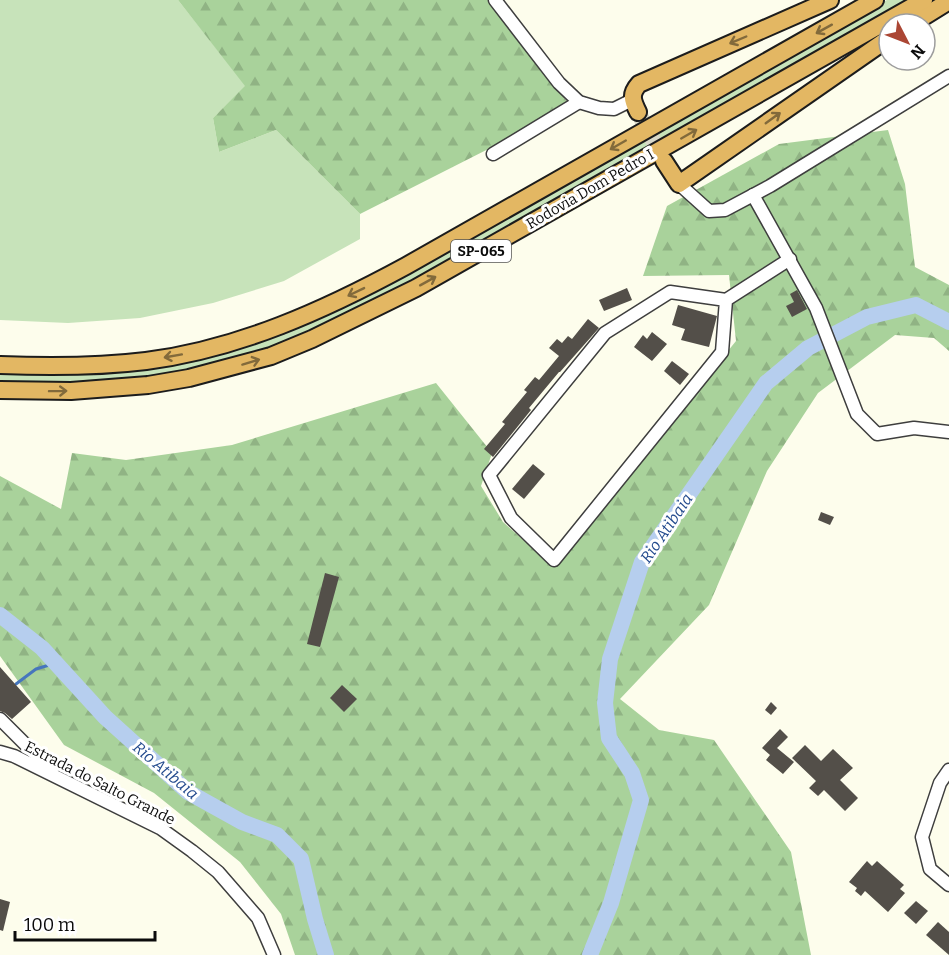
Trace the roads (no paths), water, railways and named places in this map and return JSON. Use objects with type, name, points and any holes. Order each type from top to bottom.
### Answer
[{"type":"highway","points":[[635,106],[633,91],[639,84],[830,0]]},
{"type":"highway","name":"Rodovia Dom Pedro I","points":[[0,365],[58,367],[146,361],[177,356],[250,336],[327,307],[406,266],[875,0]]},
{"type":"highway","name":"Rodovia Dom Pedro I","points":[[0,390],[32,392],[148,385],[189,378],[271,356],[312,339],[416,288],[924,0]]},
{"type":"highway","points":[[931,12],[949,1]]},
{"type":"highway","points":[[664,161],[679,184],[877,46]]},
{"type":"street","points":[[495,0],[559,83],[579,102],[599,108],[614,109],[635,106]]},
{"type":"street","points":[[679,184],[709,211],[725,210],[949,76]]},
{"type":"street","points":[[493,154],[579,102]]},
{"type":"street","points":[[753,195],[816,308],[857,414],[877,434],[914,428],[949,432]]},
{"type":"street","points":[[726,300],[722,352],[554,560],[511,518],[489,475],[605,333],[670,292],[726,300],[790,259]]},
{"type":"street","points":[[0,719],[60,779]]},
{"type":"street","name":"Estrada do Salto Grande","points":[[0,752],[14,756],[160,828],[192,851],[218,872],[258,918],[274,955]]},
{"type":"street","points":[[949,770],[940,783],[922,837],[930,869],[949,885]]},
{"type":"waterway","name":"Rio Atibaia","points":[[590,955],[611,903],[641,800],[632,773],[609,738],[605,703],[610,659],[642,562],[766,383],[808,348],[867,317],[916,305],[949,322]]},
{"type":"waterway","name":"Rio Atibaia","points":[[0,615],[42,648],[105,717],[188,792],[242,822],[277,835],[301,859],[326,955]]},
{"type":"waterway","points":[[16,684],[36,669],[56,663]]},
{"type":"tunnel","points":[[638,112],[664,161]]}]
